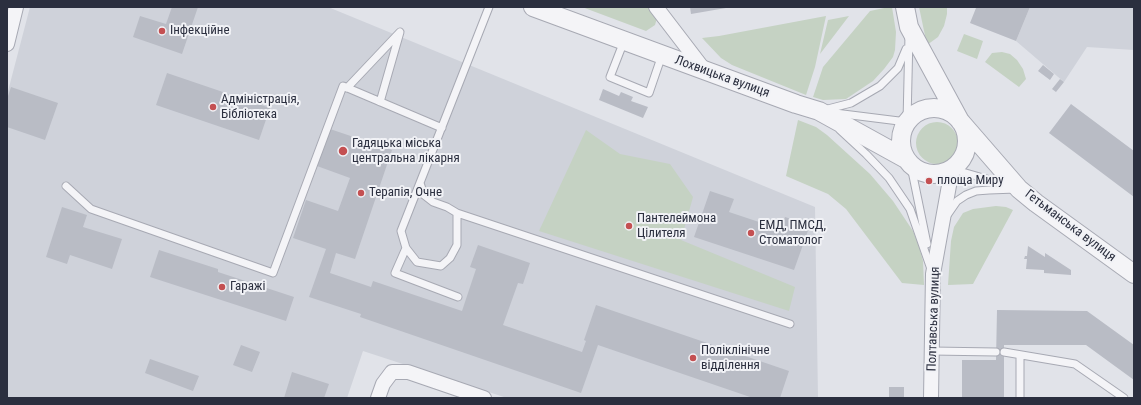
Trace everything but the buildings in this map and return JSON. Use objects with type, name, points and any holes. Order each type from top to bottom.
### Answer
[{"type":"street","points":[[7,44],[16,7]]},
{"type":"street","name":"Лохвицька вулиця","points":[[533,7],[801,106],[819,111],[909,162]]},
{"type":"street","points":[[656,7],[705,71]]},
{"type":"street","points":[[904,7],[909,27],[960,121]]},
{"type":"street","points":[[940,108],[950,112],[960,121],[964,125],[968,144],[960,163],[952,170],[942,174],[920,172],[909,162],[902,151],[901,141],[902,131],[913,115],[922,110],[940,108]]},
{"type":"street","name":"Гетьманська вулиця","points":[[960,121],[1019,189],[1134,274]]},
{"type":"street","name":"Полтавська вулиця","points":[[931,398],[933,274],[952,170]]},
{"type":"street","points":[[378,398],[383,384],[392,372],[408,372],[484,398]]},
{"type":"lane","points":[[458,213],[457,244],[450,258],[441,266],[417,262],[406,248],[402,231],[489,7]]},
{"type":"lane","points":[[819,111],[851,104],[880,86],[898,68],[906,51],[909,27]]},
{"type":"lane","points":[[819,111],[907,122],[909,27]]},
{"type":"lane","points":[[347,88],[400,32],[380,102]]},
{"type":"lane","points":[[624,41],[610,77],[649,93],[662,55]]},
{"type":"lane","points":[[66,186],[91,209],[273,273],[343,86],[442,128]]},
{"type":"lane","points":[[819,111],[866,154],[889,178],[910,209],[933,274]]},
{"type":"lane","points":[[909,162],[933,274]]},
{"type":"lane","points":[[952,170],[1019,189]]},
{"type":"lane","points":[[420,183],[424,195],[433,202],[447,206],[458,213],[790,324]]},
{"type":"lane","points":[[943,223],[957,201],[966,195],[976,191],[1019,189]]},
{"type":"lane","points":[[406,248],[395,272],[458,297]]},
{"type":"lane","points":[[932,351],[996,352]]},
{"type":"lane","points":[[1004,352],[1020,356],[1075,364],[1124,398]]},
{"type":"lane","points":[[1020,356],[1020,398]]},
{"type":"shaded area","name":"Гадяцька міська центральна лікарня","points":[[30,7],[328,7],[815,207],[818,398],[507,398],[363,351],[347,398],[7,398],[7,95]]},
{"type":"shaded area","points":[[1030,7],[1134,7],[1134,50],[1087,47],[1064,82],[1016,41]]},
{"type":"green space","points":[[582,7],[652,7],[658,15],[655,25],[646,31]]},
{"type":"green space","points":[[892,7],[896,32],[895,50],[893,57],[884,69],[873,81],[846,99],[823,100],[813,97],[823,67],[870,11]]},
{"type":"green space","points":[[919,7],[947,7],[944,26],[938,37],[927,45]]},
{"type":"green space","points":[[826,16],[815,67],[806,95],[732,65],[721,58],[702,38],[719,36]]},
{"type":"green space","points":[[849,16],[820,54],[828,20]]},
{"type":"green space","points":[[964,34],[983,41],[977,59],[957,51]]},
{"type":"green space","points":[[1002,52],[1010,54],[1017,60],[1023,69],[1026,79],[1019,87],[985,62],[992,53]]},
{"type":"green space","points":[[798,120],[816,127],[827,135],[870,174],[893,201],[913,231],[919,246],[923,261],[924,285],[902,283],[846,209],[828,194],[786,176]]},
{"type":"green space","points":[[937,122],[952,128],[958,143],[952,158],[937,164],[922,158],[916,143],[922,128]]},
{"type":"green space","points":[[586,130],[620,154],[670,164],[693,197],[681,240],[795,287],[789,311],[539,231]]},
{"type":"green space","points":[[996,206],[1006,207],[1013,210],[973,284],[948,285],[951,241],[954,227],[963,213],[973,209]]},
{"type":"place","name":"Інфекційне","points":[[162,31]]},
{"type":"place","name":"Адміністрація, Бібліотека","points":[[213,107]]},
{"type":"place","name":"Гадяцька міська центральна лікарня","points":[[343,151]]},
{"type":"place","name":"площа Миру","points":[[929,181]]},
{"type":"place","name":"Терапія, Очне","points":[[361,193]]},
{"type":"place","name":"Пантелеймона Цілителя","points":[[629,226]]},
{"type":"place","name":"ЕМД, ПМСД, Стоматолог","points":[[751,233]]},
{"type":"place","name":"Гаражі","points":[[222,287]]},
{"type":"place","name":"Поліклінічне відділення","points":[[693,358]]}]
